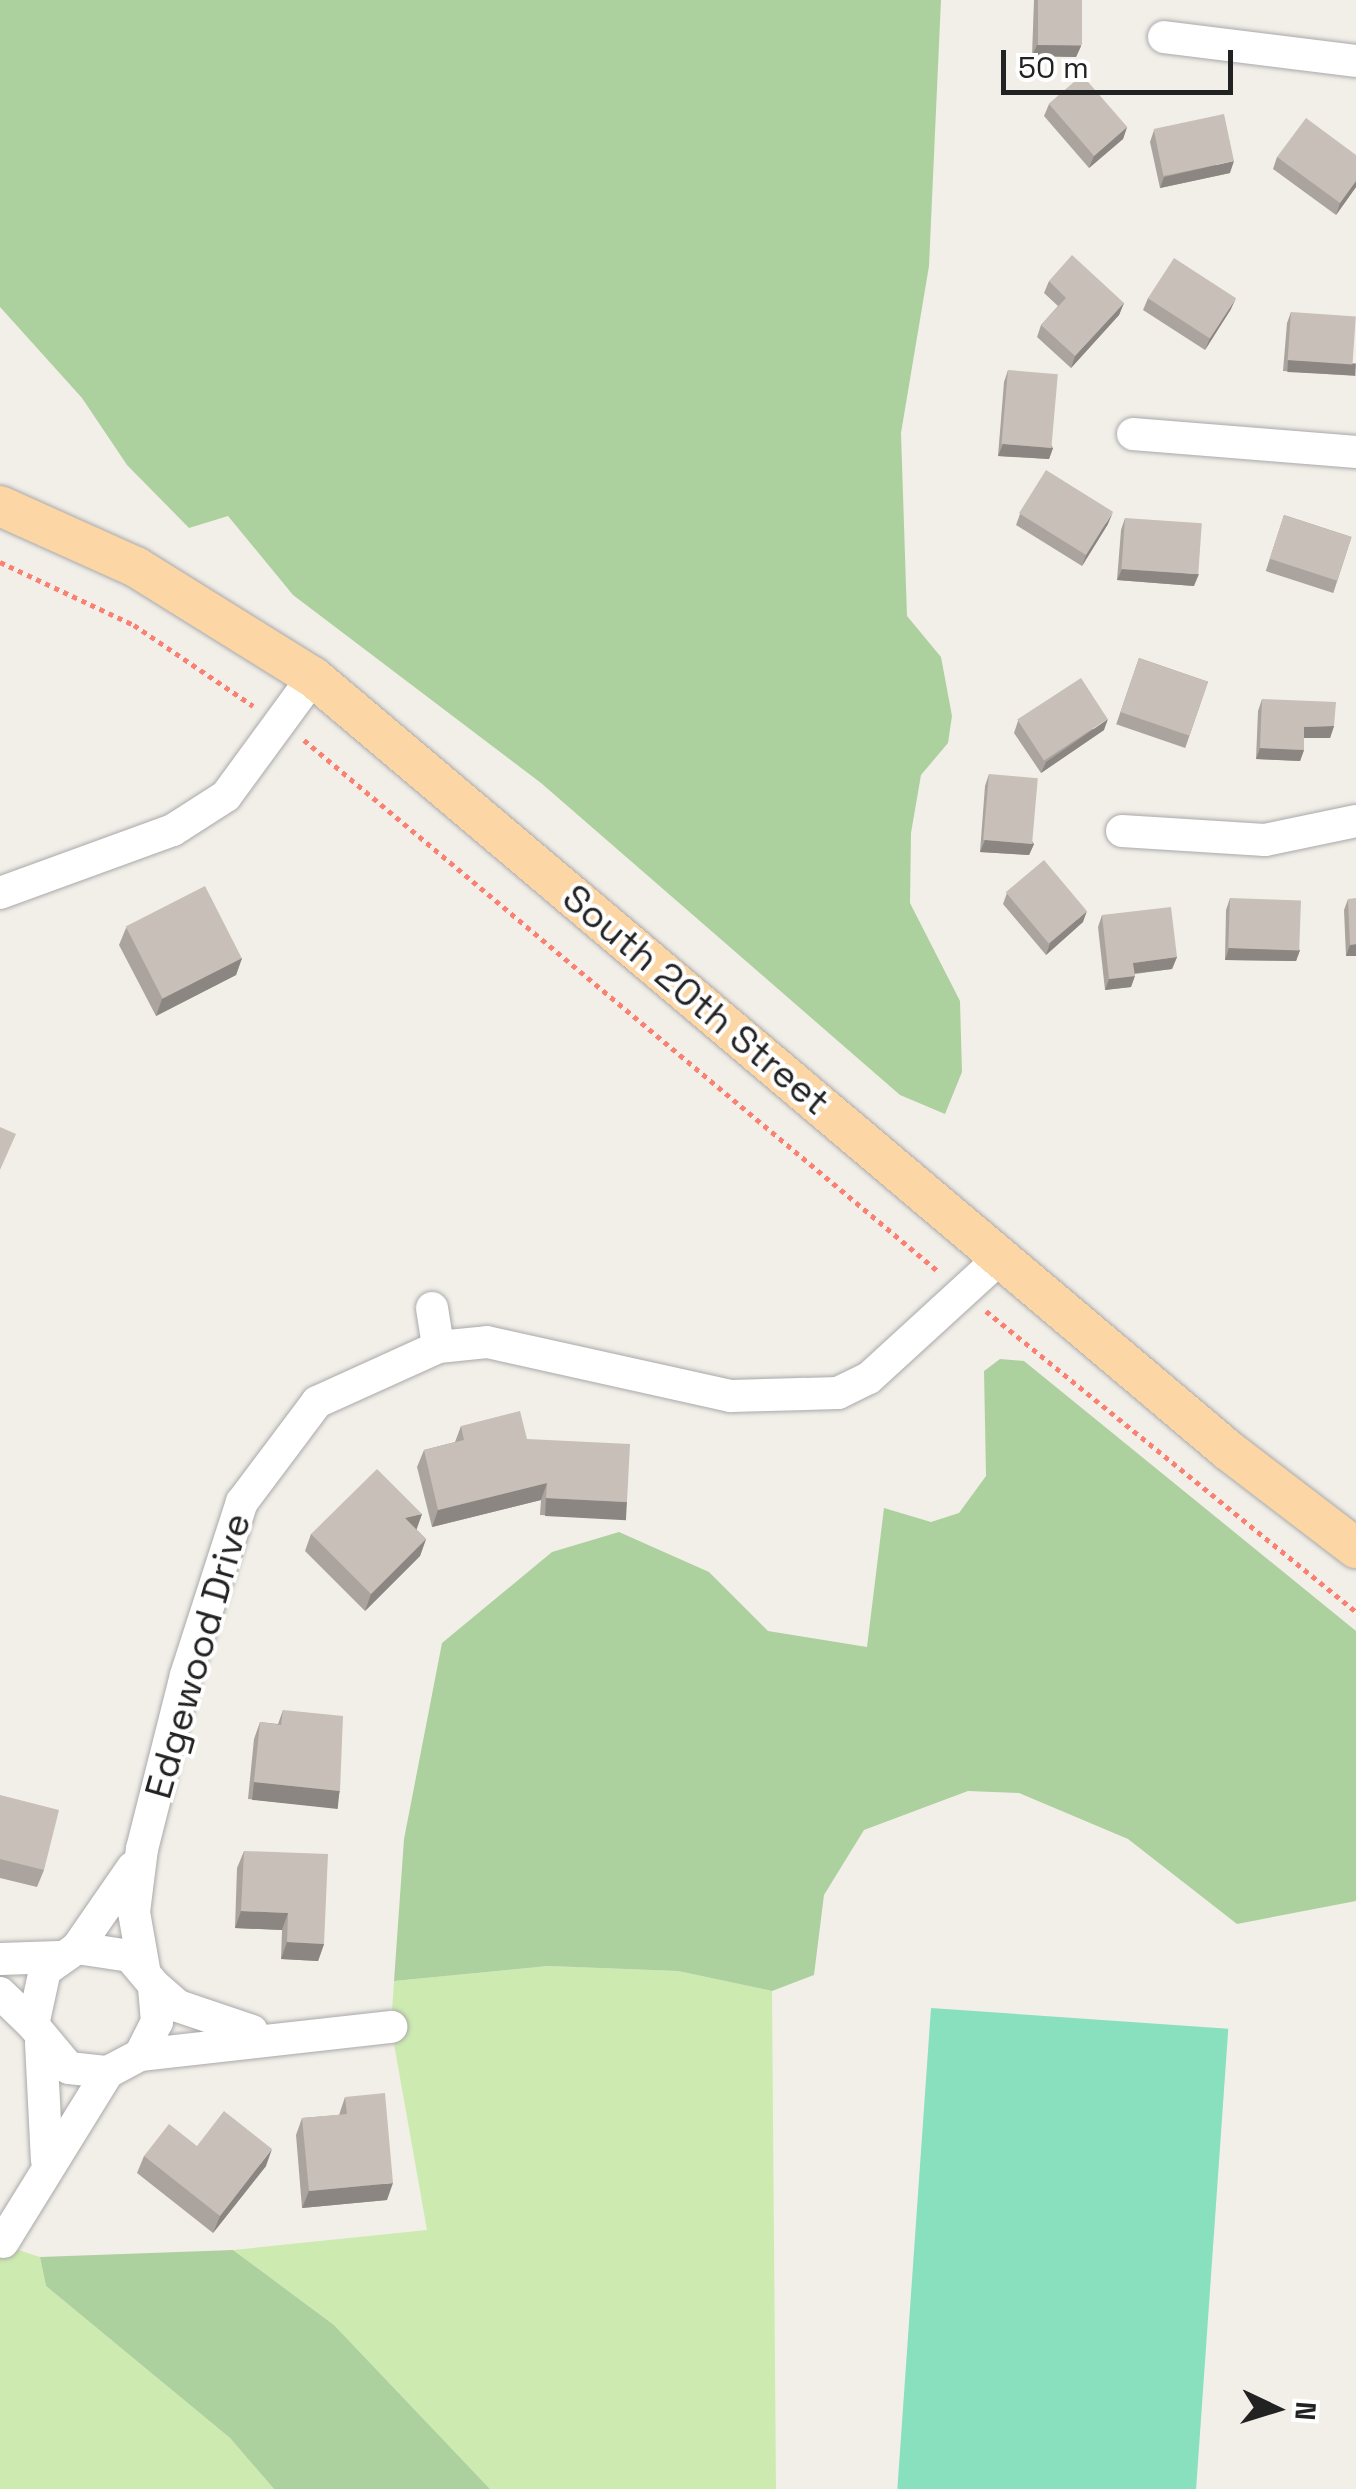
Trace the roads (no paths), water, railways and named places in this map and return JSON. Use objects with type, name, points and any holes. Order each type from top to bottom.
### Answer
[{"type":"main road","name":"South 20th Street","points":[[0,506],[136,567],[314,677],[1356,1548]]},
{"type":"street","points":[[1164,37],[1356,61]]},
{"type":"street","points":[[1133,434],[1356,452]]},
{"type":"street","points":[[0,893],[173,830],[226,796],[314,677]]},
{"type":"street","points":[[1122,832],[1265,840],[1356,821]]},
{"type":"street","name":"Edgewood Drive","points":[[142,1849],[242,1502],[318,1402],[438,1346],[523,1345],[731,1396],[822,1395],[869,1378],[966,1295],[1002,1256]]},
{"type":"street","points":[[432,1308],[438,1346]]},
{"type":"street","points":[[46,2170],[51,2122],[37,2034],[35,1987],[68,1952],[142,1849]]},
{"type":"street","points":[[140,2055],[157,2022],[134,1912],[142,1849]]},
{"type":"street","points":[[0,1960],[113,1948],[216,2024],[276,2036]]},
{"type":"street","points":[[0,1993],[69,2068],[108,2072]]},
{"type":"street","points":[[3,2242],[108,2072],[140,2055],[276,2036],[391,2027]]}]
